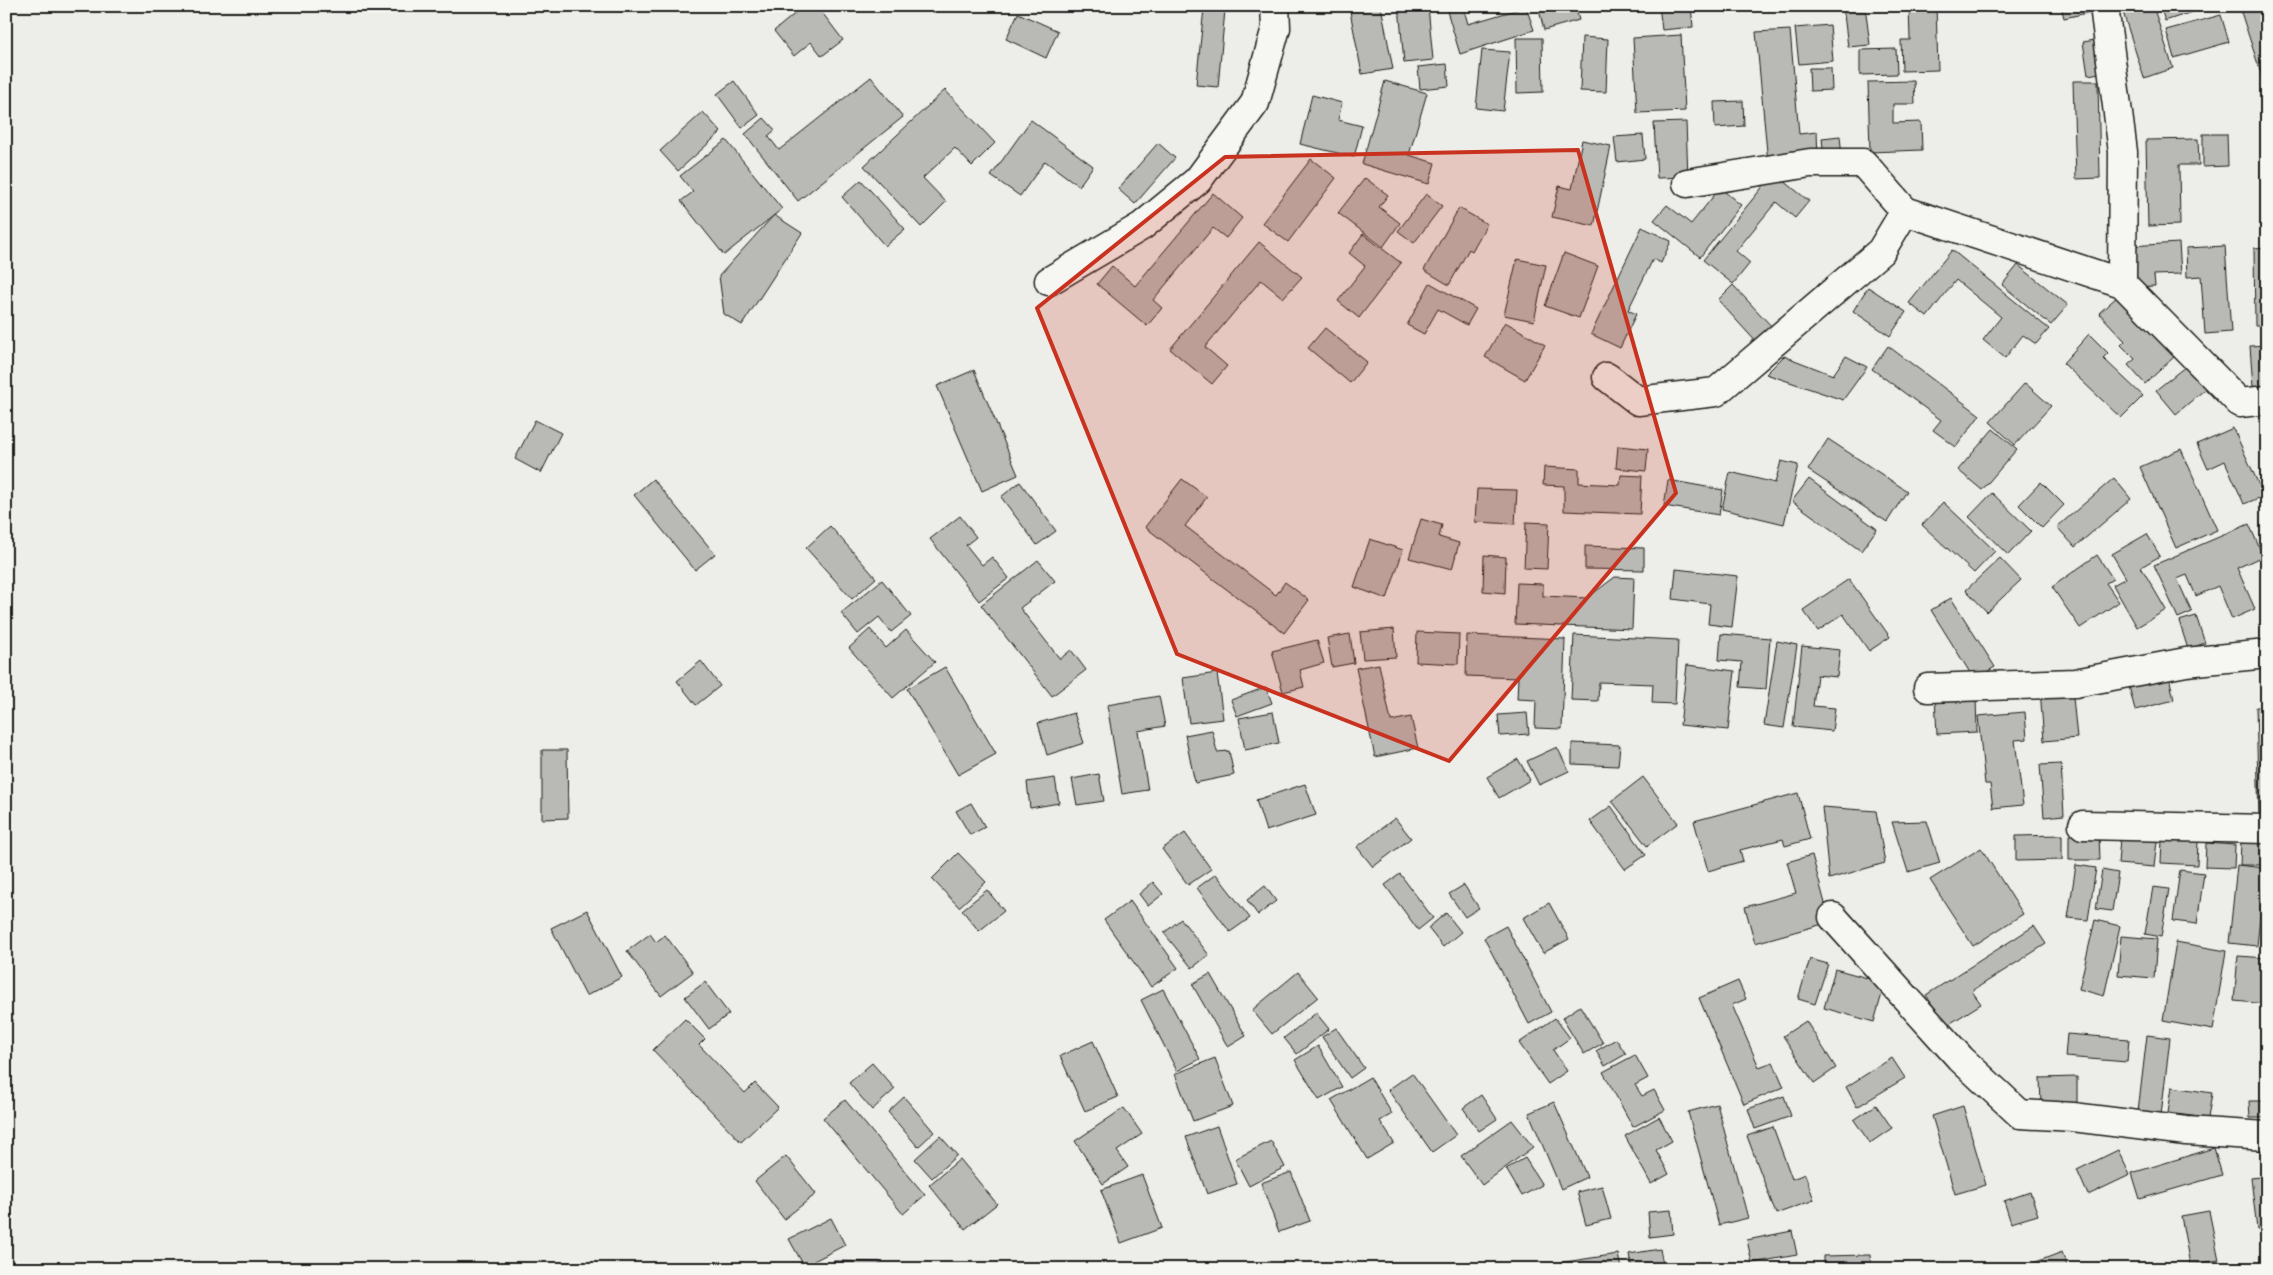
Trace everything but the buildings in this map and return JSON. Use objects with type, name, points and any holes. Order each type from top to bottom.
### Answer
[{"type":"street","points":[[1049,281],[1142,226],[1198,180],[1255,103],[1276,28],[1275,6]]},
{"type":"street","points":[[2104,6],[2123,152],[2122,283]]},
{"type":"street","points":[[1687,183],[1810,163],[1863,163],[1905,211],[2122,283],[2240,403],[2267,400]]},
{"type":"street","points":[[1607,377],[1638,401],[1716,392],[1881,251],[1905,211]]},
{"type":"street","points":[[1928,688],[2075,683],[2186,662],[2267,654]]},
{"type":"street","points":[[2083,825],[2267,829]]},
{"type":"street","points":[[1833,917],[1962,1059],[2020,1114],[2073,1117],[2186,1131],[2267,1136]]},
{"type":"highlighted area","points":[[1578,150],[1676,493],[1449,761],[1177,654],[1037,308],[1225,157]]}]
